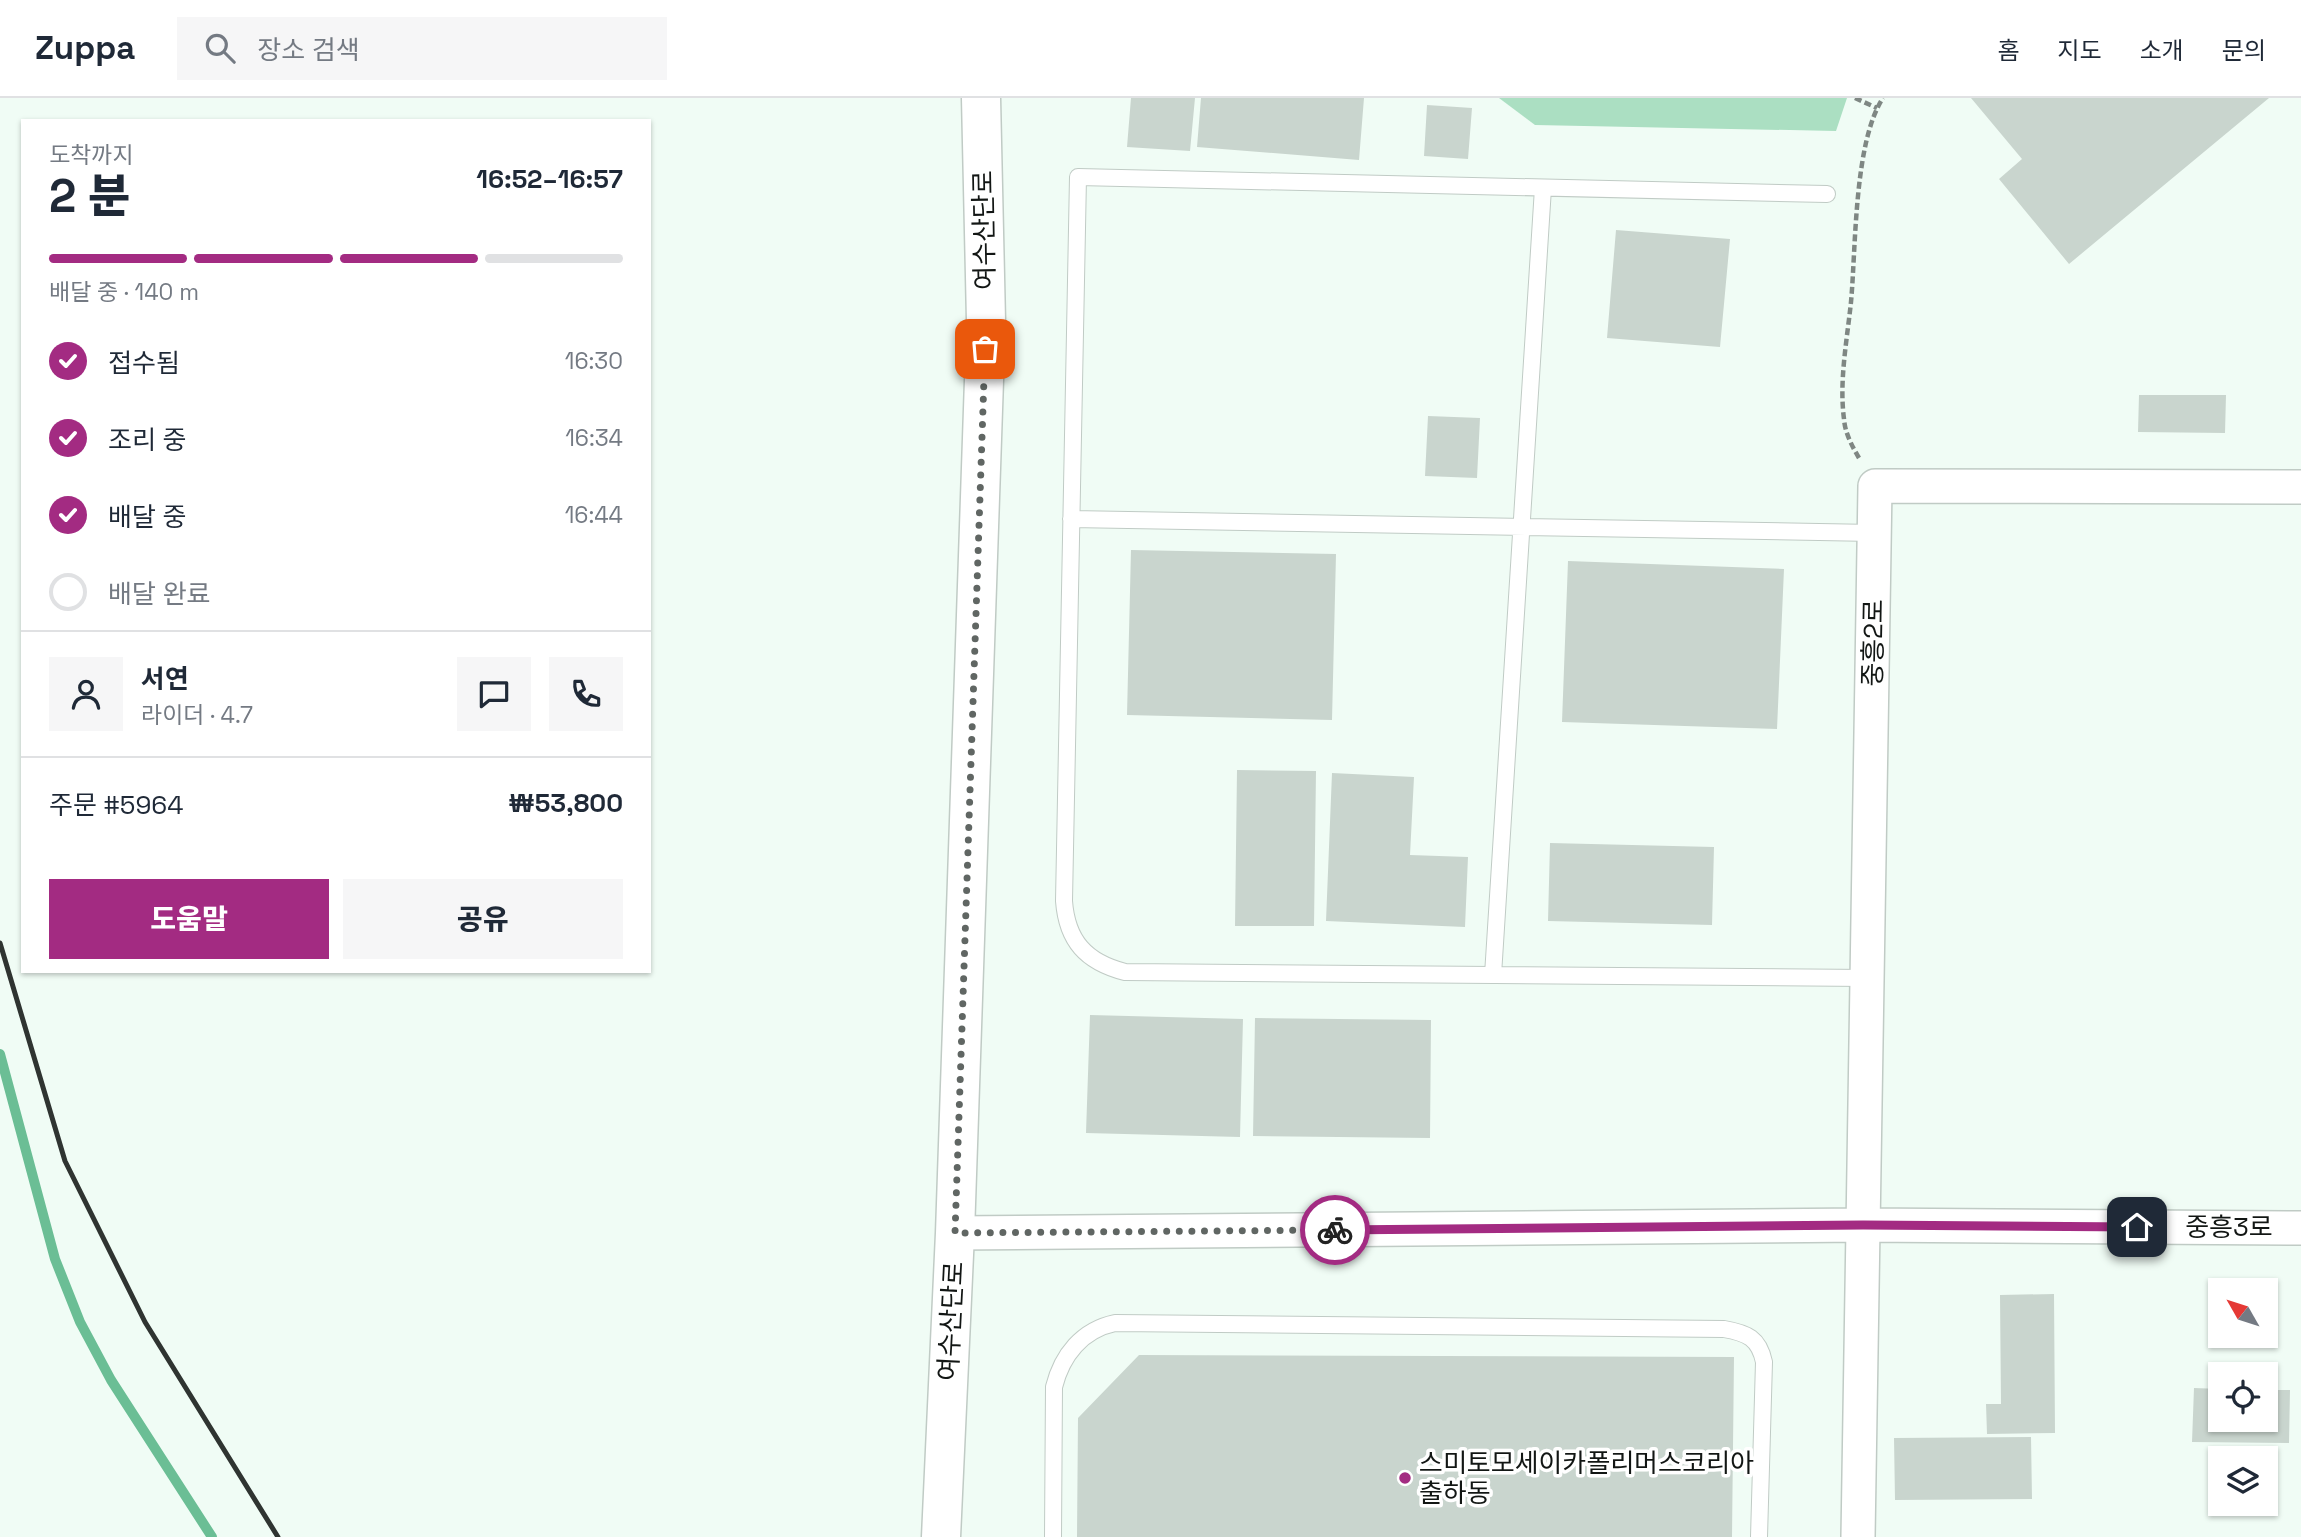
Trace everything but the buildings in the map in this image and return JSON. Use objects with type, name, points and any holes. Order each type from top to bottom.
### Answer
[{"type":"street","name":"여수산단로","points":[[941,1537],[955,1233],[986,321],[981,98]]},
{"type":"street","points":[[1875,486],[2301,487]]},
{"type":"street","name":"중흥2로","points":[[1863,1225],[1875,486]]},
{"type":"street","name":"중흥3로","points":[[955,1233],[1863,1225],[2301,1228]]},
{"type":"street","points":[[1858,1537],[1863,1225]]},
{"type":"lane","points":[[1828,194],[1078,177],[1065,901],[1067,924],[1082,951],[1099,964],[1125,972],[1867,978]]},
{"type":"lane","points":[[1493,975],[1543,188]]},
{"type":"lane","points":[[1071,519],[1874,533]]},
{"type":"lane","points":[[1053,1537],[1054,1387],[1057,1374],[1082,1337],[1091,1330],[1115,1323],[1724,1329],[1744,1334],[1759,1343],[1764,1362],[1759,1537]]},
{"type":"path","points":[[1856,98],[1877,108]]},
{"type":"path","points":[[1875,486],[1850,442],[1844,419],[1844,382],[1862,173],[1868,133],[1883,98]]},
{"type":"green space","points":[[1499,98],[1847,98],[1836,131],[1535,125]]},
{"type":"waterway","points":[[0,1054],[55,1259],[80,1322],[111,1380],[212,1537]]},
{"type":"railway","points":[[0,943],[65,1161],[145,1322],[278,1537]]},
{"type":"way so far","points":[[985,349],[955,1233],[1335,1230]]},
{"type":"place","name":"스미토모세이카폴리머스코리아 출하동","points":[[1405,1478]]},
{"type":"route","points":[[1335,1230],[1863,1225],[2137,1227]]}]
